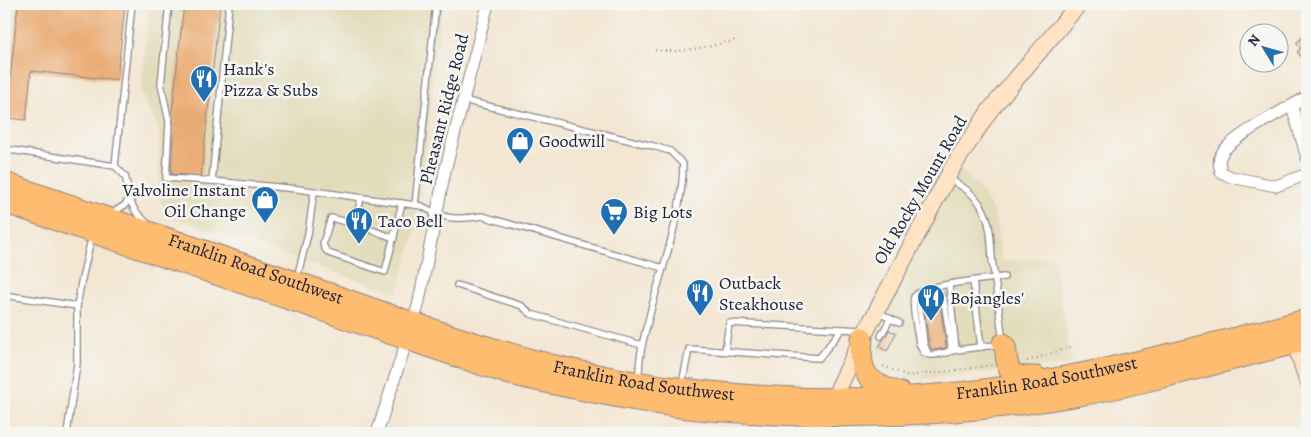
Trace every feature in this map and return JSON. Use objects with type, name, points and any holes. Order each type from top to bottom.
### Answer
[{"type":"highway","name":"Franklin Road Southwest","points":[[4,183],[98,225],[409,331],[508,353],[556,366],[639,382],[681,388],[781,397],[832,407],[910,396],[1003,388],[1076,376],[1299,332]]},
{"type":"highway","name":"Franklin Road Southwest","points":[[4,202],[98,225],[170,239],[296,282],[510,374],[639,401],[728,412],[832,407],[951,412],[1049,400],[1162,377],[1299,332]]},
{"type":"highway","points":[[870,335],[861,357],[863,367],[870,380],[884,388],[910,396]]},
{"type":"highway","points":[[1006,342],[1009,369],[1016,377],[1076,376]]},
{"type":"street","name":"Pheasant Ridge Road","points":[[377,433],[418,306],[445,171],[488,4]]},
{"type":"street","name":"Old Rocky Mount Road","points":[[832,407],[870,335],[883,315],[947,178],[969,140],[990,110],[1079,4]]},
{"type":"street","points":[[1307,97],[1239,137],[1222,152],[1219,164],[1221,172],[1231,177],[1276,186],[1307,174]]},
{"type":"street","points":[[1292,106],[1307,158]]},
{"type":"street","points":[[1299,332],[1307,379]]},
{"type":"lane","points":[[115,166],[132,4]]},
{"type":"lane","points":[[169,4],[161,84],[169,122],[166,178],[212,181],[402,203],[422,206],[437,215],[462,219],[482,216],[663,268]]},
{"type":"lane","points":[[212,181],[229,4]]},
{"type":"lane","points":[[415,205],[436,4]]},
{"type":"lane","points":[[463,100],[670,151],[683,164],[683,182],[663,268],[642,345],[639,382]]},
{"type":"lane","points":[[4,149],[115,166],[124,176],[129,199],[136,212],[144,221],[160,230],[170,239]]},
{"type":"lane","points":[[947,178],[969,191],[984,209],[989,228],[995,278],[1006,342],[931,355],[923,352],[920,346],[914,298],[922,291],[949,284],[995,278],[1004,277]]},
{"type":"lane","points":[[296,282],[308,234],[314,192]]},
{"type":"lane","points":[[356,224],[361,198]]},
{"type":"lane","points":[[67,433],[77,364],[77,306],[81,283],[98,225],[117,212],[129,199]]},
{"type":"lane","points":[[394,238],[356,224],[331,218],[323,243],[326,251],[385,272],[394,238],[402,203]]},
{"type":"lane","points":[[973,281],[981,347]]},
{"type":"lane","points":[[949,284],[956,350]]},
{"type":"lane","points":[[457,285],[522,306],[531,314],[642,345]]},
{"type":"lane","points":[[931,355],[926,351],[924,344],[918,303],[923,296],[933,293],[942,295],[944,301],[951,346],[947,353]]},
{"type":"lane","points":[[4,294],[77,306]]},
{"type":"lane","points":[[883,315],[899,323]]},
{"type":"lane","points":[[726,351],[729,323],[842,329],[870,335]]},
{"type":"lane","points":[[681,388],[689,349],[819,358],[842,329]]},
{"type":"path","points":[[655,50],[683,51],[734,41],[734,38]]},
{"type":"path","points":[[1023,362],[1061,349],[1071,348]]},
{"type":"path","points":[[883,366],[908,376],[999,365]]},
{"type":"shaded area","points":[[150,4],[442,4],[421,193],[413,239],[397,293],[171,217],[160,202],[159,131],[141,92]]},
{"type":"shaded area","points":[[960,168],[980,189],[994,213],[1002,262],[1053,256],[1072,364],[907,381],[892,380],[874,370],[869,347],[876,323]]},
{"type":"building","points":[[18,4],[125,4],[117,80],[31,71],[26,120],[6,118]]},
{"type":"building","points":[[184,4],[220,4],[201,176],[171,174],[174,122],[172,112]]},
{"type":"building","points":[[1303,37],[1307,41],[1307,63],[1297,52],[1301,48],[1296,43]]},
{"type":"building","points":[[940,305],[946,348],[932,350],[929,343],[924,307]]},
{"type":"building","points":[[889,330],[896,333],[887,351],[879,347]]},
{"type":"place","name":"Hank's Pizza & Subs","points":[[204,103]]},
{"type":"place","name":"Goodwill","points":[[520,165]]},
{"type":"place","name":"Valvoline Instant Oil Change","points":[[265,224]]},
{"type":"place","name":"Big Lots","points":[[614,236]]},
{"type":"place","name":"Taco Bell","points":[[359,245]]},
{"type":"place","name":"Outback Steakhouse","points":[[700,317]]},
{"type":"place","name":"Bojangles'","points":[[931,322]]}]
